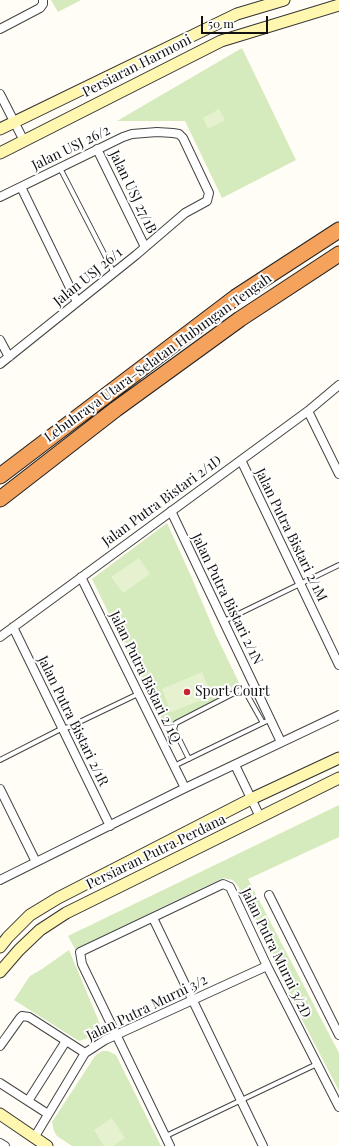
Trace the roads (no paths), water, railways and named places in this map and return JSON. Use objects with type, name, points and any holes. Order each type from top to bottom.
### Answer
[{"type":"highway","name":"Lebuhraya Utara–Selatan Hubungan Tengah","points":[[0,476],[236,297],[339,230]]},
{"type":"highway","name":"Lebuhraya Utara–Selatan Hubungan Tengah","points":[[0,499],[116,409],[222,332],[339,254]]},
{"type":"main road","name":"Persiaran Harmoni","points":[[0,129],[237,14],[284,0]]},
{"type":"main road","name":"Persiaran Harmoni","points":[[0,153],[221,41],[339,4]]},
{"type":"main road","name":"Persiaran Putra Perdana","points":[[0,947],[30,915],[58,898],[251,799],[339,758]]},
{"type":"main road","name":"Persiaran Putra Perdana","points":[[0,972],[18,950],[40,930],[66,913],[339,778]]},
{"type":"main road","points":[[0,1114],[46,1146]]},
{"type":"street","points":[[0,29],[40,8],[43,4],[43,0]]},
{"type":"street","points":[[0,94],[24,141]]},
{"type":"street","name":"Jalan USJ 26/2","points":[[0,197],[123,136],[157,132],[178,134],[183,138],[210,193],[207,201],[192,208]]},
{"type":"street","name":"Jalan USJ 27/1B","points":[[97,149],[145,247]]},
{"type":"street","points":[[21,187],[77,302]]},
{"type":"street","name":"Jalan USJ 26/1","points":[[0,364],[114,273],[192,208]]},
{"type":"street","points":[[0,340],[9,358]]},
{"type":"street","name":"Jalan Putra Bistari 2/1D","points":[[0,637],[308,411],[339,385]]},
{"type":"street","points":[[308,411],[339,474]]},
{"type":"street","name":"Jalan Putra Bistari 2/1M","points":[[241,460],[339,665]]},
{"type":"street","name":"Jalan Putra Bistari 2/1N","points":[[171,512],[281,742]]},
{"type":"street","name":"Jalan Putra Bistari 2/1Q","points":[[81,577],[185,788]]},
{"type":"street","name":"Jalan Putra Bistari 2/1R","points":[[13,627],[61,729],[110,826]]},
{"type":"street","points":[[0,880],[185,788],[339,715]]},
{"type":"street","points":[[235,765],[260,817]]},
{"type":"street","points":[[0,789],[36,862]]},
{"type":"street","name":"Jalan Putra Murni 3/2D","points":[[116,1034],[82,964],[80,952],[223,884],[230,886],[267,966],[339,1107]]},
{"type":"street","points":[[269,895],[339,1034]]},
{"type":"street","points":[[153,918],[263,1146]]},
{"type":"street","name":"Jalan Putra Murni 3/2","points":[[34,1138],[85,1053],[116,1034],[267,966]]},
{"type":"street","points":[[0,1046],[22,1016],[29,1017],[85,1053]]},
{"type":"street","points":[[116,1034],[170,1146]]},
{"type":"street","points":[[28,1101],[66,1041]]},
{"type":"street","points":[[0,1083],[48,1114]]},
{"type":"street","points":[[0,1143],[5,1146]]},
{"type":"lane","points":[[60,168],[114,273]]},
{"type":"lane","points":[[224,622],[339,565]]},
{"type":"lane","points":[[189,759],[174,729],[176,723],[240,690],[245,691],[263,723]]},
{"type":"lane","points":[[0,760],[61,729],[69,727],[139,694]]},
{"type":"lane","points":[[174,766],[270,719]]},
{"type":"lane","points":[[166,1136],[317,1064]]},
{"type":"place","name":"Sport Court","points":[[187,692]]}]
